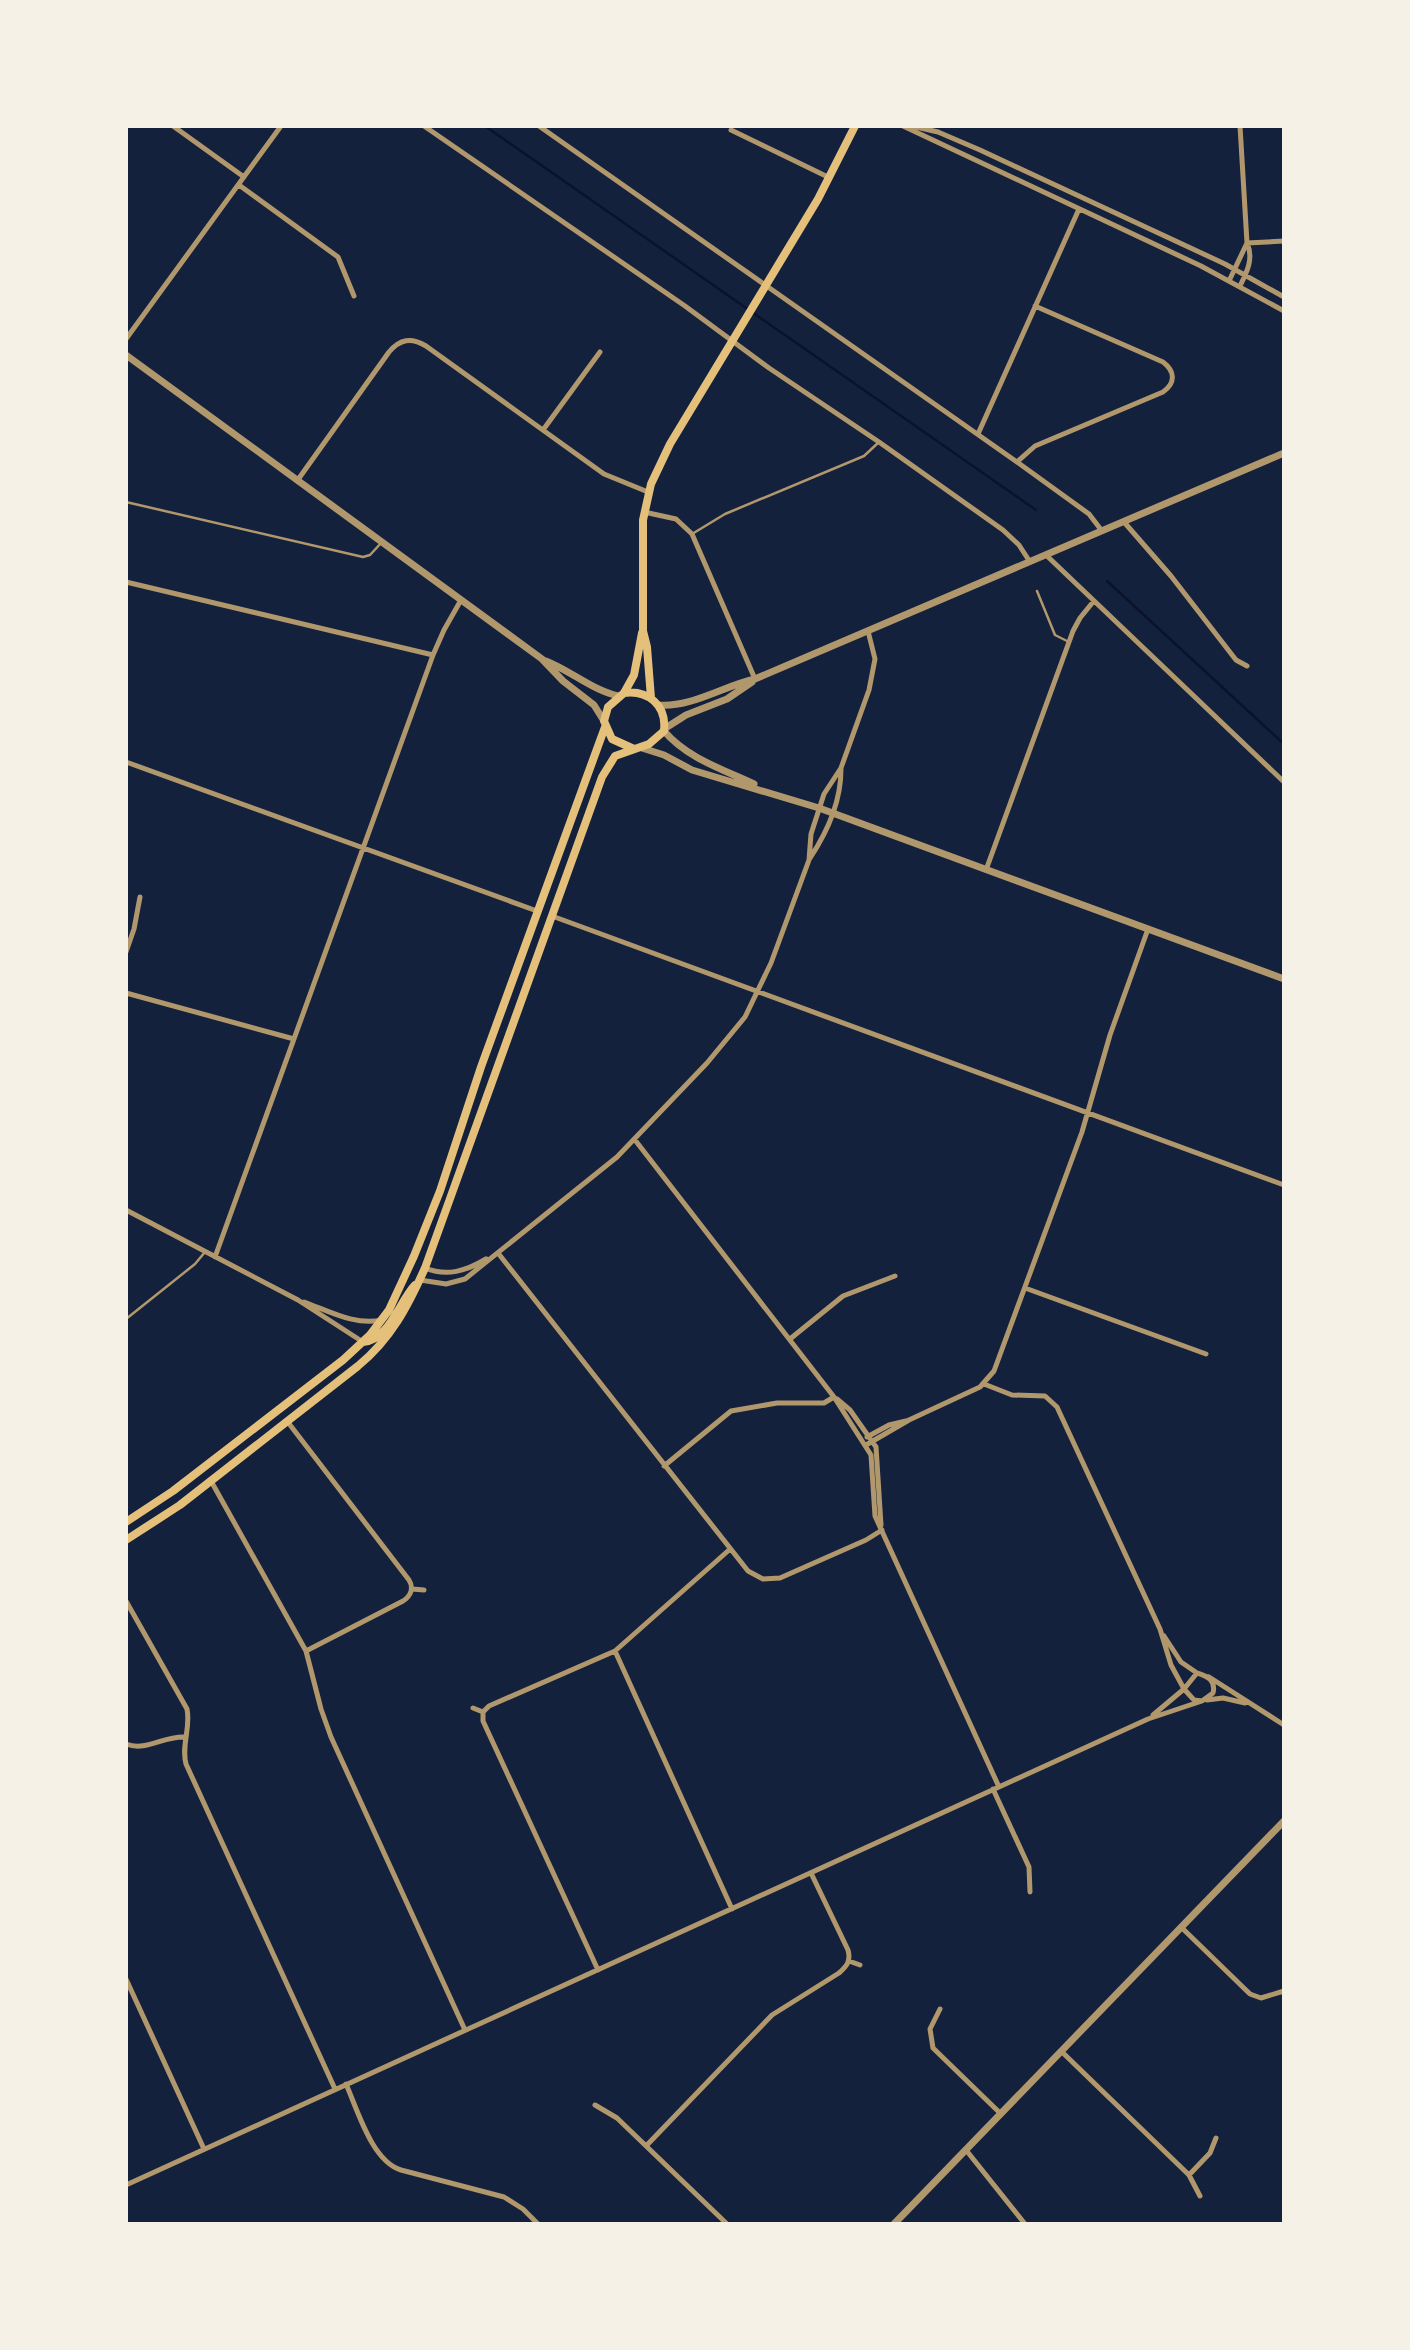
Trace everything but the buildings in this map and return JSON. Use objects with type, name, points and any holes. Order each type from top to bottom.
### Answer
[{"type":"main road","points":[[126,1522],[201,1469],[343,1360],[383,1319],[408,1270],[440,1191],[472,1090],[605,724],[608,707],[634,675],[643,631],[644,512],[648,492],[664,455],[768,285],[830,178],[855,126]]},
{"type":"main road","points":[[643,631],[651,698]]},
{"type":"main road","points":[[126,1539],[164,1517],[287,1421],[377,1348],[401,1317],[425,1268],[606,769],[615,755],[656,740],[664,730],[663,717],[658,705],[651,698],[638,692],[621,694]]},
{"type":"main road","points":[[605,724],[615,742],[638,748]]},
{"type":"main road","points":[[363,1342],[373,1340],[380,1334],[406,1295],[420,1280]]},
{"type":"main road","points":[[201,1469],[211,1481]]},
{"type":"street","points":[[173,126],[244,177]]},
{"type":"street","points":[[126,339],[281,126]]},
{"type":"street","points":[[424,126],[634,270],[1011,536],[1030,562]]},
{"type":"street","points":[[902,126],[1240,286],[1284,311]]},
{"type":"street","points":[[912,126],[939,129],[1235,269],[1284,297]]},
{"type":"street","points":[[1240,126],[1247,243],[1250,250],[1250,263],[1240,286]]},
{"type":"street","points":[[542,127],[1017,462],[1089,514],[1102,531]]},
{"type":"street","points":[[935,142],[939,129]]},
{"type":"street","points":[[731,130],[830,178]]},
{"type":"street","points":[[239,185],[338,257],[354,296]]},
{"type":"street","points":[[978,434],[1083,199]]},
{"type":"street","points":[[1247,243],[1284,241]]},
{"type":"street","points":[[1229,281],[1247,243]]},
{"type":"street","points":[[1017,462],[1035,446],[1163,392],[1172,384],[1173,376],[1170,368],[1163,362],[1035,306]]},
{"type":"street","points":[[297,481],[389,352],[406,340],[426,346],[604,474],[648,492]]},
{"type":"street","points":[[543,430],[600,352]]},
{"type":"street","points":[[126,355],[542,659],[563,681],[594,705],[605,724]]},
{"type":"street","points":[[658,705],[678,705],[736,683],[755,679],[1284,453]]},
{"type":"street","points":[[644,512],[676,519],[692,534],[755,679]]},
{"type":"street","points":[[1124,522],[1236,660],[1247,666]]},
{"type":"street","points":[[1046,555],[1284,782]]},
{"type":"street","points":[[126,582],[433,656]]},
{"type":"street","points":[[215,1257],[433,656],[461,600]]},
{"type":"street","points":[[986,870],[1076,624],[1093,601]]},
{"type":"street","points":[[808,860],[811,834],[819,808],[824,794],[841,768],[873,675],[875,655],[868,631]]},
{"type":"street","points":[[542,659],[567,669],[599,690],[621,694]]},
{"type":"street","points":[[755,679],[727,699],[686,715],[664,730],[676,745],[688,754],[770,792]]},
{"type":"street","points":[[638,748],[664,755],[692,770],[833,813],[1284,979]]},
{"type":"street","points":[[126,762],[537,911]]},
{"type":"street","points":[[420,1280],[439,1284],[458,1282],[472,1275],[595,1176],[635,1140],[719,1049],[744,1017],[759,991],[808,860],[822,839],[833,813],[841,787],[841,768]]},
{"type":"street","points":[[126,952],[140,897]]},
{"type":"street","points":[[552,916],[1284,1185]]},
{"type":"street","points":[[864,1442],[873,1441],[909,1420],[984,1384],[997,1363],[1088,1113],[1111,1035],[1148,929]]},
{"type":"street","points":[[126,993],[294,1039]]},
{"type":"street","points":[[635,1140],[834,1396],[864,1442],[872,1460],[874,1511],[1029,1867],[1030,1892]]},
{"type":"street","points":[[126,1210],[298,1300],[363,1342]]},
{"type":"street","points":[[425,1268],[442,1273],[459,1271],[498,1252]]},
{"type":"street","points":[[498,1252],[729,1550],[751,1574],[764,1579],[776,1579],[882,1530]]},
{"type":"street","points":[[790,1339],[843,1296],[895,1276]]},
{"type":"street","points":[[1024,1288],[1206,1354]]},
{"type":"street","points":[[298,1300],[357,1321],[383,1319]]},
{"type":"street","points":[[984,1384],[1012,1395],[1045,1396],[1057,1407],[1160,1631],[1171,1665],[1184,1689],[1194,1700],[1205,1701]]},
{"type":"street","points":[[664,1466],[731,1411],[777,1403],[824,1404],[834,1396]]},
{"type":"street","points":[[834,1396],[850,1410],[873,1441],[879,1464],[882,1530]]},
{"type":"street","points":[[864,1442],[869,1435],[889,1425],[909,1420]]},
{"type":"street","points":[[287,1421],[409,1580],[412,1589],[410,1596],[403,1601],[306,1651]]},
{"type":"street","points":[[211,1481],[306,1651],[331,1737],[465,2030]]},
{"type":"street","points":[[483,1712],[489,1706],[615,1651],[729,1550]]},
{"type":"street","points":[[412,1589],[424,1590]]},
{"type":"street","points":[[126,1601],[187,1709],[183,1753],[186,1764],[335,2090]]},
{"type":"street","points":[[1160,1631],[1181,1662],[1284,1725]]},
{"type":"street","points":[[615,1651],[732,1909]]},
{"type":"street","points":[[1148,1719],[1166,1707],[1196,1673]]},
{"type":"street","points":[[1205,1701],[1214,1689],[1209,1677]]},
{"type":"street","points":[[126,2185],[1148,1719],[1223,1698],[1248,1704]]},
{"type":"street","points":[[473,1708],[483,1712]]},
{"type":"street","points":[[483,1712],[484,1721],[598,1970]]},
{"type":"street","points":[[126,1744],[139,1748],[171,1737],[186,1737]]},
{"type":"street","points":[[894,2224],[1284,1821]]},
{"type":"street","points":[[647,2145],[772,2015],[839,1973],[849,1961],[848,1950],[811,1873]]},
{"type":"street","points":[[1181,1927],[1250,1994],[1261,1998],[1284,1991]]},
{"type":"street","points":[[849,1961],[860,1965]]},
{"type":"street","points":[[126,1979],[129,1992],[204,2149]]},
{"type":"street","points":[[940,2009],[930,2029],[933,2048],[1001,2114]]},
{"type":"street","points":[[1061,2052],[1189,2175],[1200,2196]]},
{"type":"street","points":[[346,2084],[377,2152],[388,2164],[401,2170],[504,2197],[523,2209],[538,2224]]},
{"type":"street","points":[[595,2105],[617,2118],[647,2145],[727,2224]]},
{"type":"street","points":[[1189,2175],[1210,2153],[1216,2138]]},
{"type":"street","points":[[966,2150],[1025,2224]]},
{"type":"lane","points":[[692,534],[726,514],[857,460],[879,442]]},
{"type":"lane","points":[[126,502],[363,557],[370,555],[382,542]]},
{"type":"lane","points":[[1037,591],[1055,635],[1069,642]]},
{"type":"lane","points":[[126,1319],[195,1264],[205,1252]]},
{"type":"waterway","points":[[485,126],[1036,510]]},
{"type":"waterway","points":[[1107,581],[1284,744]]}]
